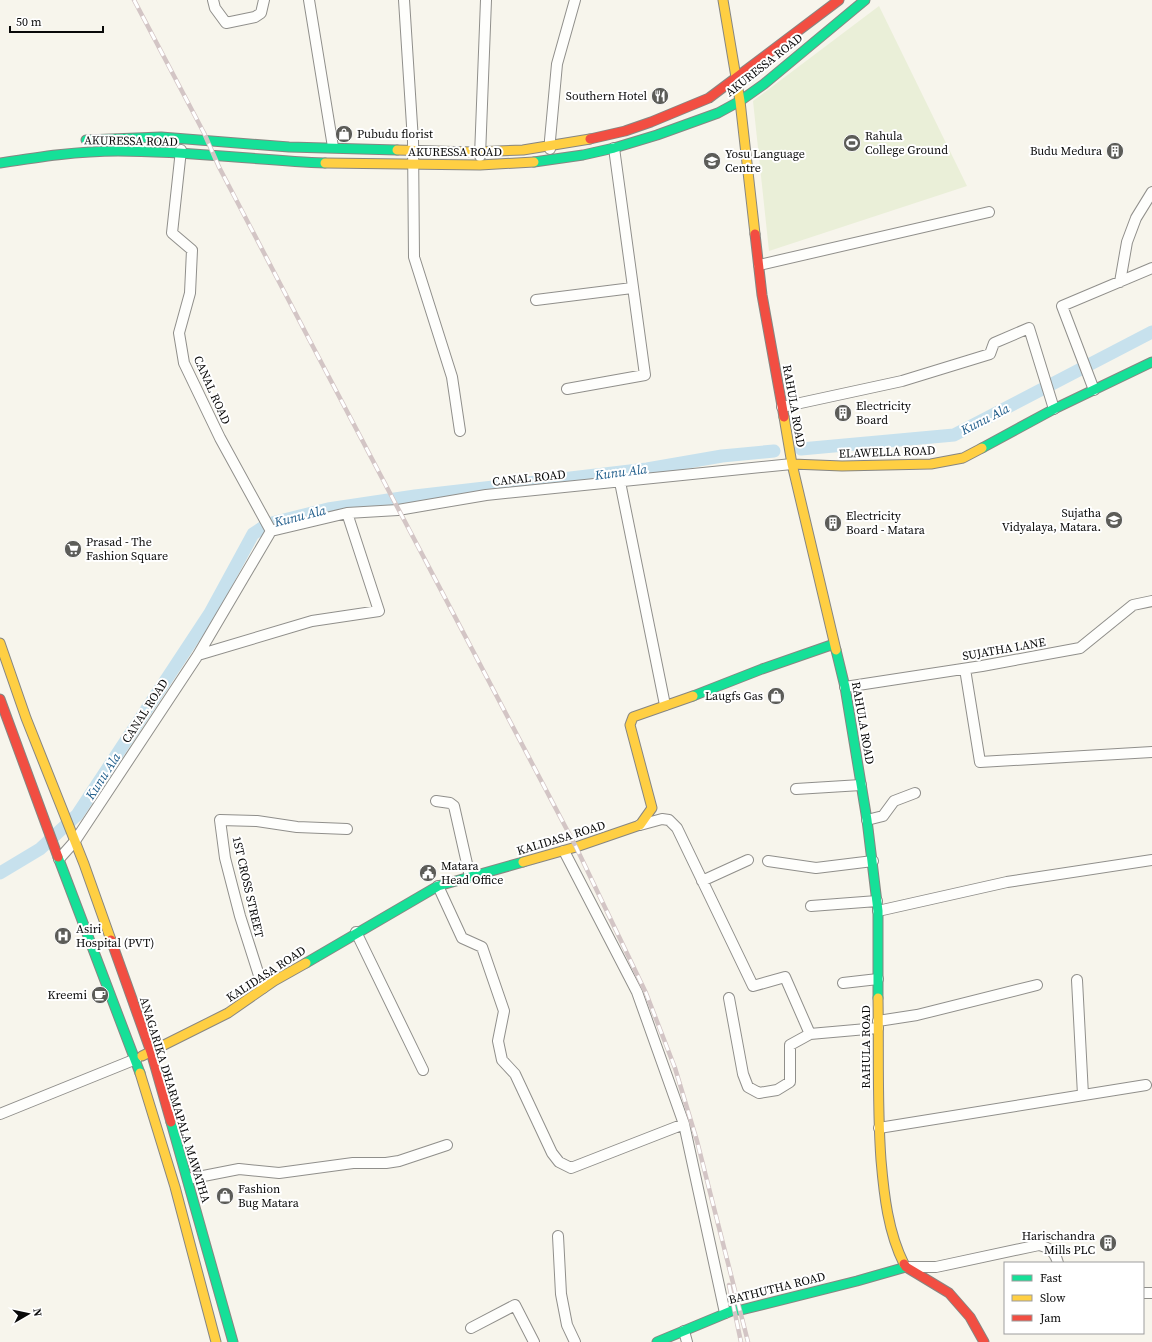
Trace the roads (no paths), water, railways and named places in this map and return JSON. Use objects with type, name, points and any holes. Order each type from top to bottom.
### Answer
[{"type":"main road","name":"RAHULA ROAD","points":[[723,0],[740,101],[762,296],[792,464],[845,687],[873,861],[877,906],[879,1128],[884,1196],[897,1250],[906,1267]]},
{"type":"main road","name":"AKURESSA ROAD","points":[[74,140],[181,138],[289,147],[480,152],[523,150],[611,135],[652,122],[709,98],[839,0]]},
{"type":"main road","name":"AKURESSA ROAD","points":[[0,163],[93,151],[153,152],[336,164],[480,165],[552,160],[614,148],[690,124],[718,113],[740,101],[764,84],[864,0]]},
{"type":"main road","name":"ELAWELLA ROAD","points":[[792,464],[842,466],[931,464],[963,458],[1054,409],[1152,362]]},
{"type":"main road","name":"ANAGARIKA DHARMAPALA MAWATHA","points":[[0,643],[26,718],[75,840],[151,1052],[233,1342]]},
{"type":"main road","points":[[640,825],[652,808],[630,725],[633,717],[834,644]]},
{"type":"main road","points":[[0,699],[59,859],[136,1059],[175,1187],[216,1342]]},
{"type":"main road","name":"KALIDASA ROAD","points":[[136,1059],[228,1013],[263,988],[356,932],[438,886],[564,851],[640,825]]},
{"type":"main road","points":[[906,1267],[949,1293],[970,1317],[984,1342]]},
{"type":"main road","name":"BATHUTHA ROAD","points":[[657,1342],[725,1313],[849,1283],[906,1267]]},
{"type":"street","points":[[213,0],[215,8],[226,23],[255,17],[261,13],[264,0]]},
{"type":"street","points":[[310,0],[333,147]]},
{"type":"street","points":[[404,0],[413,164],[414,257],[452,377],[460,431]]},
{"type":"street","points":[[480,165],[486,0]]},
{"type":"street","points":[[552,160],[550,146],[557,64],[575,0]]},
{"type":"street","name":"CANAL ROAD","points":[[181,138],[181,154],[172,232],[192,250],[190,293],[179,333],[184,362],[220,438],[271,531]]},
{"type":"street","points":[[567,389],[645,375],[614,148]]},
{"type":"street","points":[[1120,282],[1127,242],[1136,218],[1152,192]]},
{"type":"street","points":[[759,265],[989,212]]},
{"type":"street","points":[[1094,390],[1062,306],[1152,268]]},
{"type":"street","points":[[536,300],[632,288]]},
{"type":"street","points":[[782,407],[902,381],[990,354],[994,343],[1029,328],[1054,409]]},
{"type":"street","name":"CANAL ROAD","points":[[59,859],[75,840],[198,655],[271,531],[347,513],[398,510],[486,495],[792,464]]},
{"type":"street","points":[[620,482],[665,705]]},
{"type":"street","points":[[198,655],[312,621],[379,612],[347,513]]},
{"type":"street","name":"SUJATHA LANE","points":[[845,687],[1080,648],[1133,605],[1152,601]]},
{"type":"street","points":[[965,668],[980,762],[1152,752]]},
{"type":"street","points":[[0,730],[26,718]]},
{"type":"street","points":[[796,789],[861,785]]},
{"type":"street","points":[[867,820],[883,816],[894,801],[915,792]]},
{"type":"street","points":[[436,801],[450,803],[454,806],[470,877]]},
{"type":"street","points":[[640,825],[662,819],[669,820],[677,828],[753,986],[785,977],[810,1034]]},
{"type":"street","name":"1ST CROSS STREET","points":[[263,988],[240,916],[225,858],[220,820],[257,821],[297,827],[347,829]]},
{"type":"street","points":[[564,851],[637,992],[684,1124],[725,1313]]},
{"type":"street","points":[[702,881],[748,860]]},
{"type":"street","points":[[811,906],[877,906],[1007,882],[1152,860]]},
{"type":"street","points":[[768,861],[816,868],[873,861]]},
{"type":"street","points":[[438,886],[462,938],[482,947],[504,1011],[498,1041],[502,1060],[515,1074],[552,1153],[559,1162],[571,1168],[684,1124]]},
{"type":"street","points":[[356,932],[423,1070]]},
{"type":"street","points":[[843,983],[878,979]]},
{"type":"street","points":[[1077,980],[1083,1095]]},
{"type":"street","points":[[729,998],[743,1074],[748,1086],[759,1093],[777,1090],[790,1082],[790,1045],[810,1034],[878,1025],[1037,985]]},
{"type":"street","points":[[0,1114],[136,1059]]},
{"type":"street","points":[[879,1128],[1146,1085]]},
{"type":"street","points":[[188,1179],[239,1169],[279,1173],[353,1163],[386,1164],[447,1145]]},
{"type":"street","points":[[558,1236],[561,1294],[567,1325],[575,1342]]},
{"type":"street","points":[[906,1267],[936,1267],[1039,1245],[1049,1248],[1057,1258],[1058,1262]]},
{"type":"street","points":[[471,1328],[516,1305],[534,1342]]},
{"type":"street","points":[[684,1331],[687,1342]]},
{"type":"waterway","name":"Kunu Ala","points":[[801,449],[954,435],[1152,332]]},
{"type":"waterway","name":"Kunu Ala","points":[[0,873],[40,849],[77,815],[210,613],[253,534],[268,524],[328,509],[415,496],[647,469],[722,456],[774,451]]},
{"type":"railway","points":[[134,0],[204,133],[219,167],[576,847],[646,993],[675,1068],[697,1141],[748,1342]]},
{"type":"railway","points":[[729,1285],[741,1342]]},
{"type":"place","name":"Southern Hotel","points":[[660,96]]},
{"type":"place","name":"Pubudu florist","points":[[344,134]]},
{"type":"place","name":"Rahula College Ground","points":[[852,143]]},
{"type":"place","name":"Budu Medura","points":[[1115,151]]},
{"type":"place","name":"Yosu Language Centre","points":[[712,161]]},
{"type":"place","name":"Electricity Board","points":[[843,413]]},
{"type":"place","name":"Sujatha Vidyalaya, Matara.","points":[[1114,520]]},
{"type":"place","name":"Electricity Board - Matara","points":[[833,523]]},
{"type":"place","name":"Prasad - The Fashion Square","points":[[73,549]]},
{"type":"place","name":"Laugfs Gas","points":[[776,696]]},
{"type":"place","name":"Matara Head Office","points":[[428,873]]},
{"type":"place","name":"Asiri Hospital (PVT)","points":[[63,936]]},
{"type":"place","name":"Kreemi","points":[[100,995]]},
{"type":"place","name":"Fashion Bug Matara","points":[[225,1196]]},
{"type":"place","name":"Harischandra Mills PLC","points":[[1108,1243]]}]
